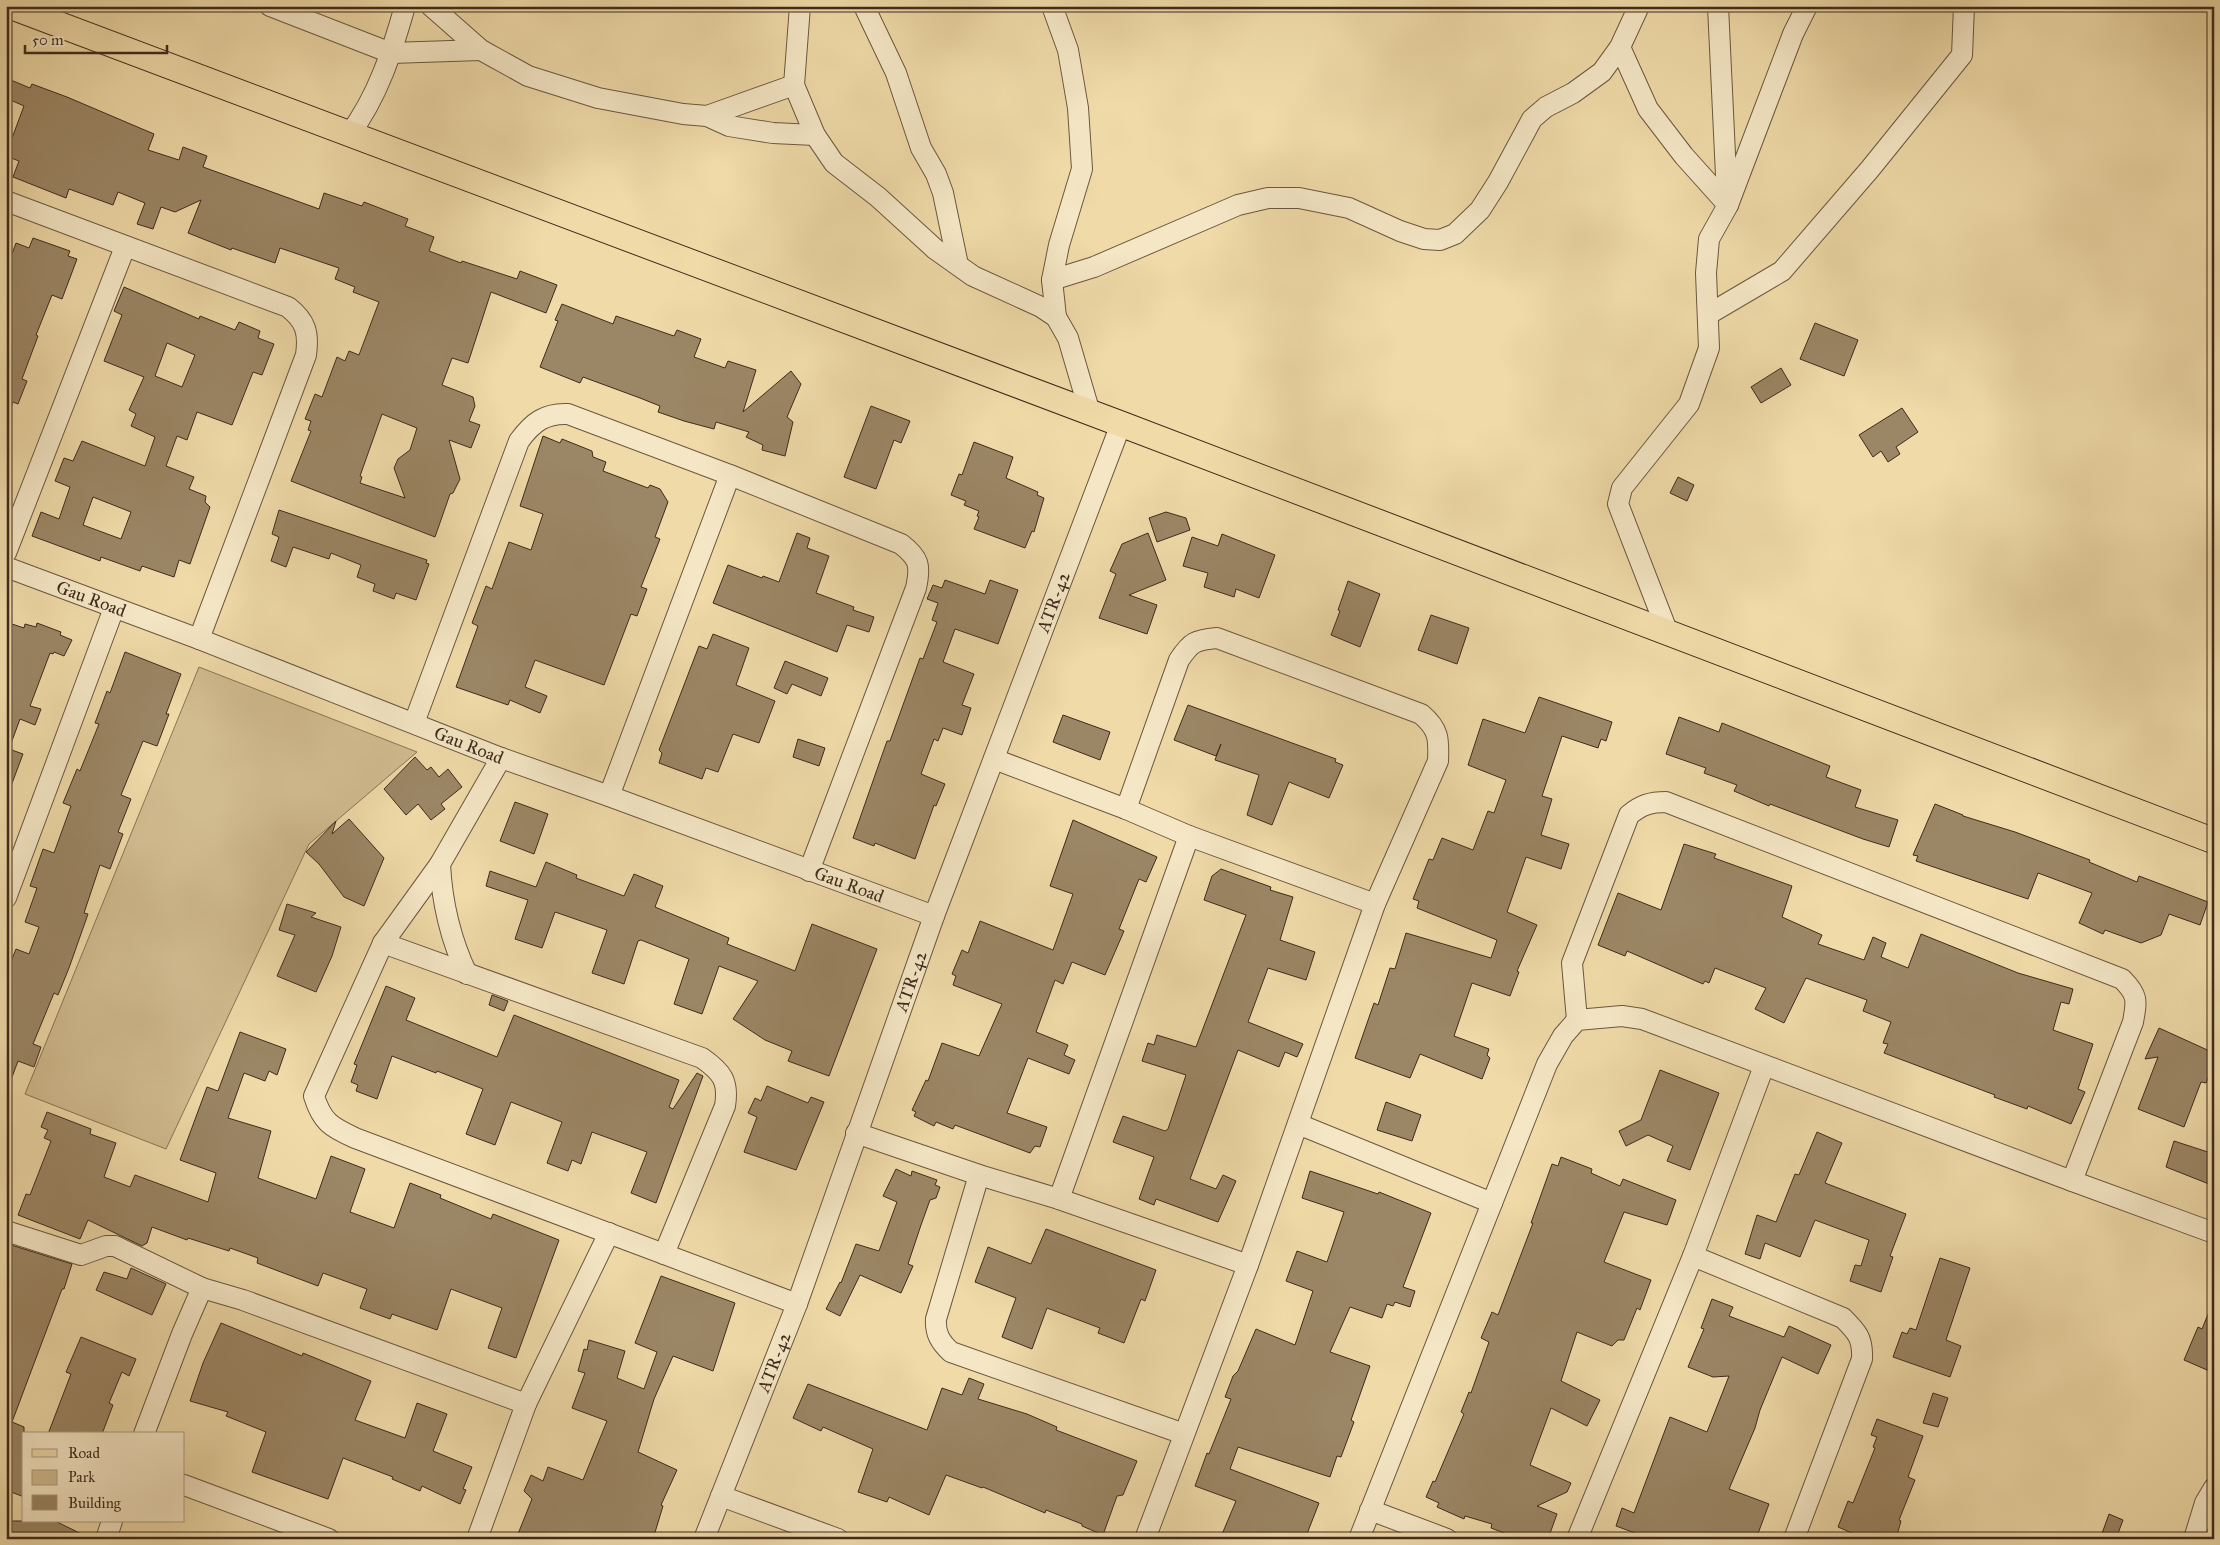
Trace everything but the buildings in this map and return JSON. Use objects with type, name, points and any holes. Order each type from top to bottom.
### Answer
[{"type":"main road","points":[[10,6],[1121,424],[2214,841]]},
{"type":"street","points":[[270,6],[391,53],[481,50]]},
{"type":"street","points":[[350,134],[365,113],[375,94],[391,53],[405,6]]},
{"type":"street","points":[[431,6],[481,50],[528,76],[598,98],[683,114],[707,116],[729,126],[815,135]]},
{"type":"street","points":[[800,6],[794,85],[815,135],[834,163],[878,197],[935,249],[973,276],[1040,307],[1056,317]]},
{"type":"street","points":[[864,6],[896,73],[921,148],[936,174],[943,193],[958,265]]},
{"type":"street","points":[[1052,6],[1068,50],[1078,108],[1082,169],[1058,245],[1052,280],[1056,317],[1068,338],[1090,413]]},
{"type":"street","points":[[1052,280],[1094,267],[1238,205],[1268,198],[1299,198],[1349,208],[1400,231],[1424,239],[1440,240],[1455,234],[1480,210],[1498,182],[1532,119],[1546,107],[1573,94],[1602,72],[1620,47],[1640,6]]},
{"type":"street","points":[[1718,6],[1728,204]]},
{"type":"street","points":[[1668,633],[1618,504],[1622,488],[1689,404],[1709,348],[1706,273],[1709,239],[1728,204],[1793,34],[1807,6]]},
{"type":"street","points":[[1708,314],[1782,271],[1870,169],[1962,55],[1964,6]]},
{"type":"street","points":[[1620,47],[1648,109],[1684,156],[1728,204]]},
{"type":"street","points":[[707,116],[794,85]]},
{"type":"street","points":[[6,201],[288,307],[299,316],[306,329],[306,355],[199,639]]},
{"type":"street","points":[[6,553],[125,247]]},
{"type":"street","points":[[414,723],[519,441],[527,429],[539,420],[553,413],[568,414],[730,475],[901,544],[914,554],[919,574],[916,588],[809,871]]},
{"type":"street","name":"ATR-42","points":[[704,1539],[797,1304],[934,916],[1121,424]]},
{"type":"street","points":[[608,796],[730,475]]},
{"type":"street","name":"Gau Road","points":[[6,567],[199,639],[501,758],[934,916]]},
{"type":"street","points":[[6,898],[114,608]]},
{"type":"street","points":[[1126,809],[1178,660],[1187,648],[1198,640],[1217,638],[1422,714],[1433,724],[1439,741],[1438,761],[1376,904],[1248,1265],[1145,1539]]},
{"type":"street","points":[[501,758],[440,864],[384,943],[314,1096],[319,1113],[331,1127],[354,1138],[797,1304]]},
{"type":"street","points":[[994,759],[1126,809],[1189,836],[1376,904]]},
{"type":"street","points":[[1577,1020],[1572,963],[1628,815],[1640,806],[1654,802],[1666,802],[2122,979],[2134,991],[2136,1004],[2133,1022],[2072,1182]]},
{"type":"street","points":[[1059,1199],[1189,836]]},
{"type":"street","points":[[440,864],[447,923],[455,948],[468,974]]},
{"type":"street","points":[[384,943],[702,1058],[718,1069],[725,1081],[727,1094],[725,1106],[664,1254]]},
{"type":"street","points":[[1359,1539],[1547,1064],[1563,1036],[1577,1020],[1622,1016],[1642,1019],[2072,1182],[2214,1233]]},
{"type":"street","points":[[1577,1539],[1692,1256],[1764,1066]]},
{"type":"street","points":[[1298,1124],[1492,1203]]},
{"type":"street","points":[[856,1133],[979,1175],[1059,1199],[1248,1265]]},
{"type":"street","points":[[979,1175],[936,1318],[935,1327],[943,1345],[951,1352],[1184,1434]]},
{"type":"street","points":[[6,1231],[81,1255],[106,1246],[115,1246],[202,1288],[242,1300],[526,1404]]},
{"type":"street","points":[[478,1539],[526,1404],[609,1233]]},
{"type":"street","points":[[1692,1256],[1843,1318],[1857,1332],[1862,1345],[1862,1359],[1794,1539]]},
{"type":"street","points":[[145,1432],[182,1334],[202,1288]]},
{"type":"street","points":[[185,1485],[329,1539]]},
{"type":"street","points":[[2194,1539],[2205,1503],[2214,1488]]},
{"type":"street","points":[[721,1496],[838,1539]]},
{"type":"street","points":[[1370,1510],[1447,1539]]},
{"type":"street","points":[[106,1539],[112,1522]]},
{"type":"green space","points":[[199,667],[417,752],[309,844],[166,1149],[25,1094]]}]
